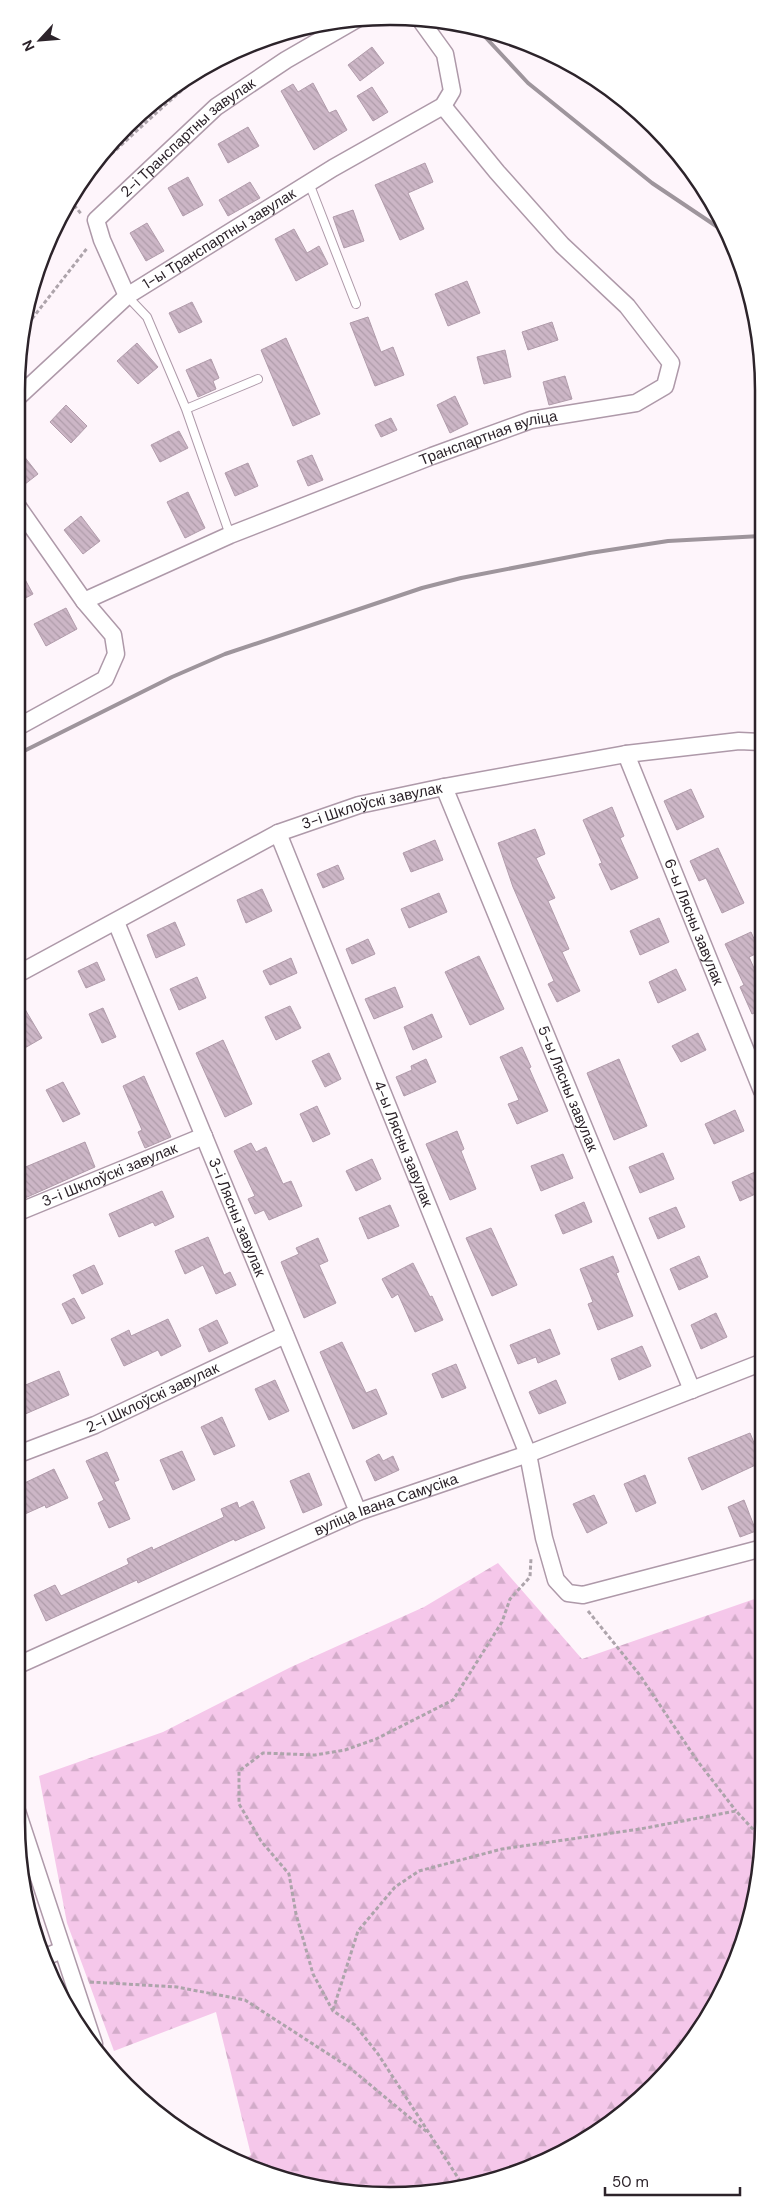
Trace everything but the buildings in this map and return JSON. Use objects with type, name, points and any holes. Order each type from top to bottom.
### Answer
[{"type":"street","points":[[425,27],[445,54],[452,91],[443,106]]},
{"type":"street","name":"2-і Транспартны завулак","points":[[100,233],[96,220],[216,107],[286,60],[341,28]]},
{"type":"street","name":"1-ы Транспартны завулак","points":[[25,391],[127,296],[309,183],[443,106]]},
{"type":"street","name":"Транспартная вуліца","points":[[84,600],[230,535],[531,420],[636,403],[665,386],[671,363],[627,306],[562,245],[497,172],[443,106]]},
{"type":"street","points":[[100,233],[127,296]]},
{"type":"street","points":[[25,517],[84,600],[113,635],[116,654],[105,679],[25,723]]},
{"type":"street","name":"3-і Шклоўскі завулак","points":[[25,971],[278,833],[359,805],[444,787],[626,754],[739,741],[755,742]]},
{"type":"street","name":"6-ы Лясны завулак","points":[[626,754],[755,1074]]},
{"type":"street","name":"5-ы Лясны завулак","points":[[444,787],[692,1390]]},
{"type":"street","name":"4-ы Лясны завулак","points":[[278,833],[528,1454],[544,1538],[556,1580],[568,1593],[583,1595]]},
{"type":"street","name":"3-і Лясны завулак","points":[[116,922],[358,1512]]},
{"type":"street","name":"3-і Шклоўскі завулак","points":[[25,1209],[204,1136]]},
{"type":"street","name":"2-і Шклоўскі завулак","points":[[25,1452],[95,1426],[285,1335]]},
{"type":"street","name":"вуліца Івана Самусіка","points":[[25,1662],[358,1512],[528,1454],[755,1365]]},
{"type":"street","points":[[583,1595],[755,1550]]},
{"type":"street","points":[[26,1838],[88,2026]]},
{"type":"street","points":[[50,1955],[62,1950]]},
{"type":"lane","points":[[309,183],[356,304]]},
{"type":"lane","points":[[127,296],[147,317],[186,409],[230,535]]},
{"type":"lane","points":[[186,409],[258,379]]},
{"type":"path","points":[[115,151],[185,89]]},
{"type":"path","points":[[32,318],[100,233]]},
{"type":"path","points":[[460,2180],[378,2054],[355,2025],[333,2010],[313,1974],[296,1914],[289,1874],[261,1841],[239,1804],[239,1771],[263,1753],[314,1755],[345,1750],[376,1739],[453,1700],[502,1622],[510,1599],[530,1577],[531,1553],[544,1538]]},
{"type":"path","points":[[583,1595],[585,1607],[639,1674],[696,1759],[736,1811],[755,1831]]},
{"type":"path","points":[[333,2010],[358,1931],[395,1887],[419,1871],[502,1849],[640,1830],[736,1811]]},
{"type":"path","points":[[72,1981],[177,1987],[245,2000],[350,2068],[431,2136]]},
{"type":"green space","points":[[498,1563],[582,1659],[755,1599],[755,1822],[752,1870],[743,1916],[736,1939],[706,2004],[680,2044],[664,2063],[612,2112],[551,2149],[507,2168],[484,2175],[438,2184],[414,2186],[390,2187],[342,2184],[296,2175],[246,2157],[251,2155],[216,2012],[114,2051],[67,1923],[39,1776],[163,1732],[291,1667],[424,1607]]},
{"type":"railway","points":[[486,38],[528,83],[652,183],[715,225]]},
{"type":"railway","points":[[25,750],[172,677],[225,654],[422,588],[461,578],[590,553],[668,541],[755,536]]}]
